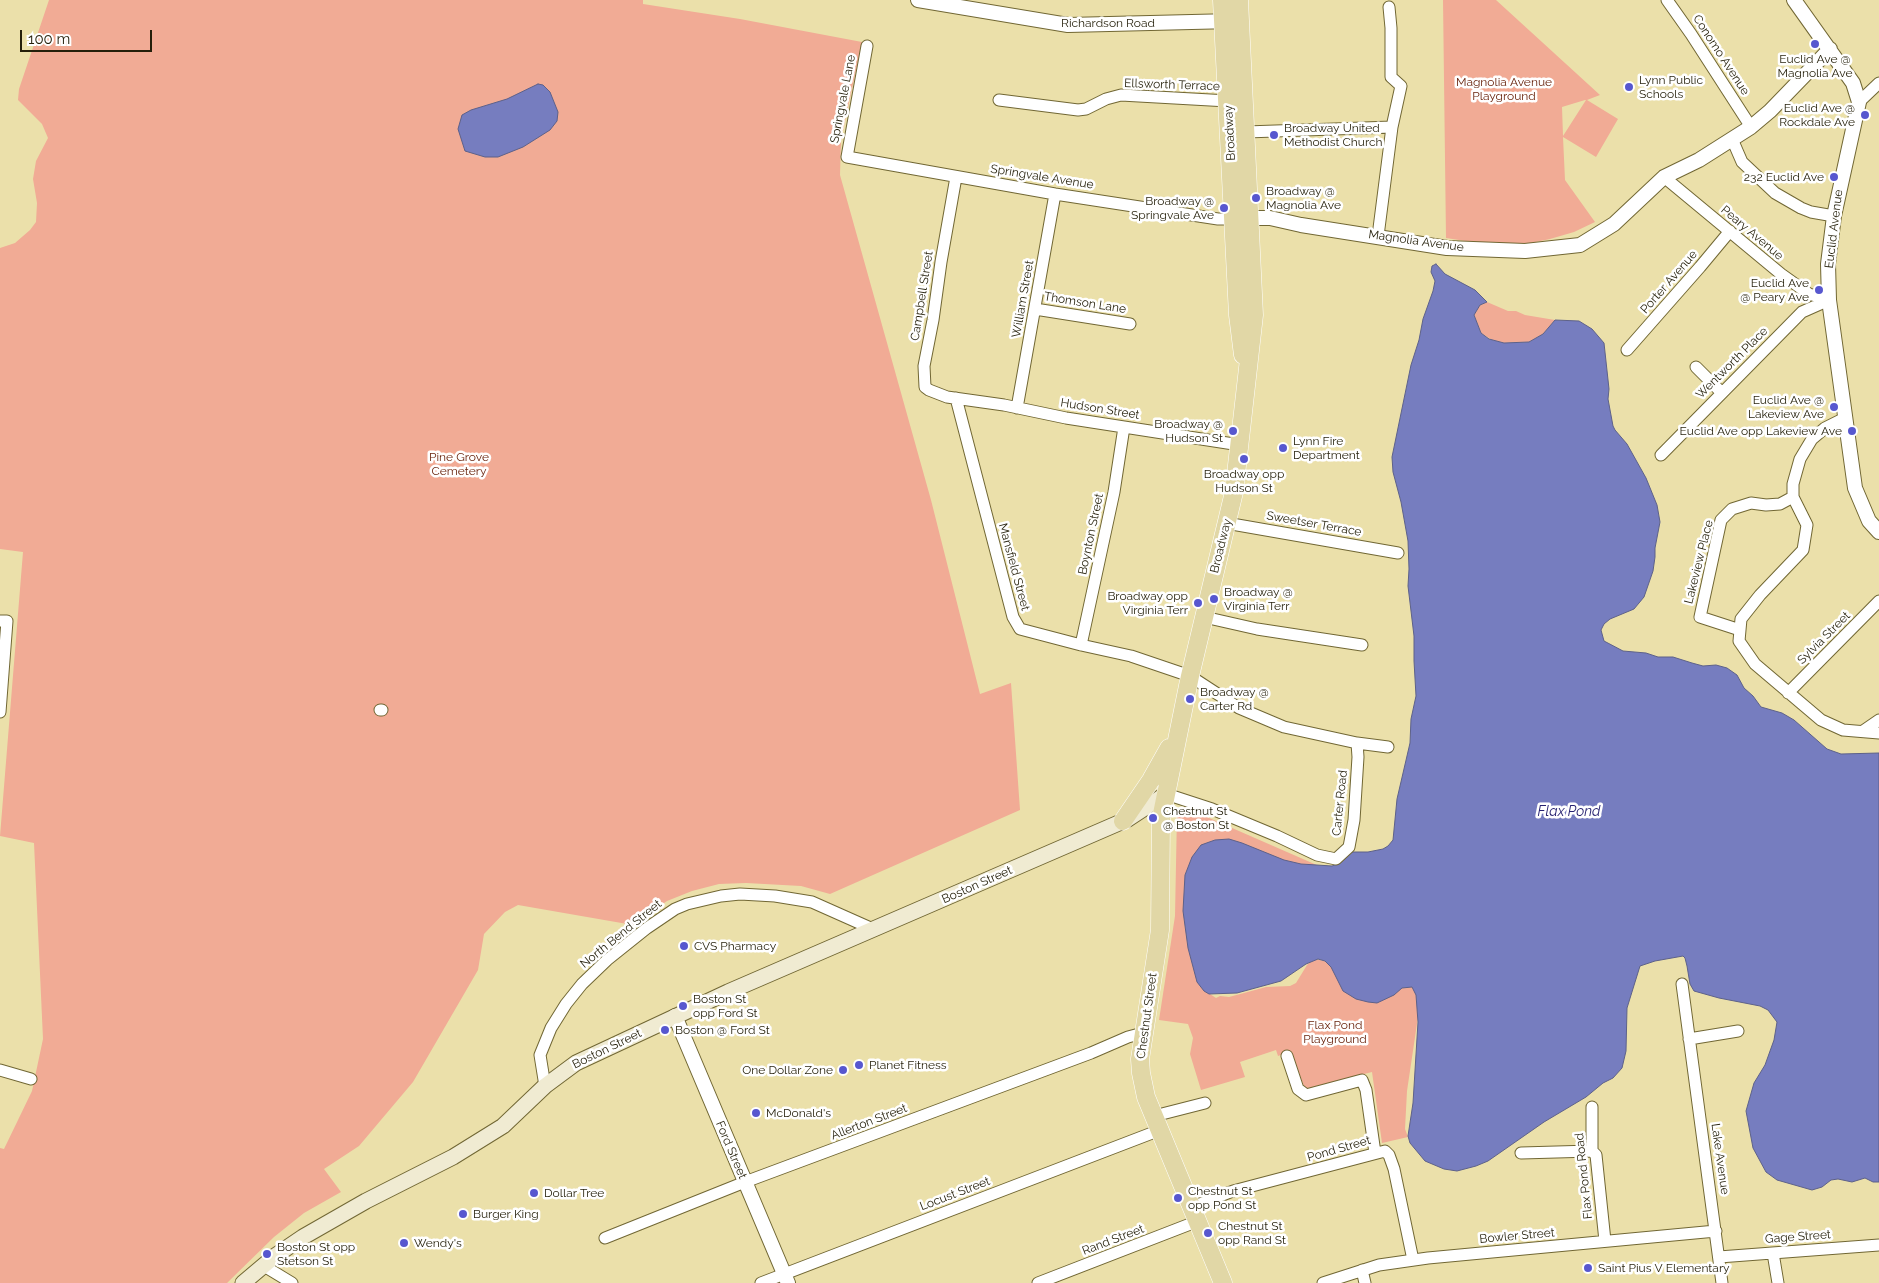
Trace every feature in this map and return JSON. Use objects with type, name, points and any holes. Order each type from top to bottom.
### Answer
[{"type":"main road","name":"Broadway","points":[[1166,794],[1190,676],[1234,492],[1247,385],[1238,315],[1246,132],[1232,21],[1222,0]]},
{"type":"main road","name":"Broadway","points":[[1239,0],[1232,21],[1228,101],[1242,218]]},
{"type":"main road","points":[[1123,822],[1151,780],[1178,732]]},
{"type":"main road","name":"Boston Street","points":[[243,1283],[303,1237],[366,1201],[452,1157],[503,1126],[545,1086],[576,1063],[675,1016],[1123,822],[1145,810],[1166,794]]},
{"type":"main road","name":"Chestnut Street","points":[[1166,794],[1161,829],[1160,930],[1140,1050],[1140,1073],[1146,1097],[1223,1283]]},
{"type":"street","name":"Richardson Road","points":[[918,0],[1068,25],[1232,21]]},
{"type":"street","name":"Conomo Avenue","points":[[1667,0],[1751,126]]},
{"type":"street","points":[[1794,0],[1853,83],[1859,102],[1879,83]]},
{"type":"street","points":[[1378,236],[1392,127],[1401,86],[1391,77],[1389,6]]},
{"type":"street","name":"Springvale Lane","points":[[847,157],[867,46]]},
{"type":"street","name":"Magnolia Avenue","points":[[1242,218],[1270,218],[1301,225],[1448,248],[1525,251],[1580,244],[1614,224],[1664,176],[1699,160],[1751,126],[1770,111],[1830,49]]},
{"type":"street","name":"Ellsworth Terrace","points":[[999,100],[1078,110],[1086,109],[1106,99],[1121,96],[1228,101]]},
{"type":"street","name":"Euclid Avenue","points":[[1859,102],[1834,216],[1828,264],[1829,300],[1855,488],[1870,521],[1879,532]]},
{"type":"street","points":[[1246,132],[1392,127]]},
{"type":"street","points":[[1732,139],[1742,162],[1775,193],[1811,212],[1834,216]]},
{"type":"street","name":"Springvale Avenue","points":[[847,157],[1055,194],[1218,219],[1242,218]]},
{"type":"street","name":"Peary Avenue","points":[[1664,176],[1782,274],[1809,294],[1829,300]]},
{"type":"street","name":"Campbell Street","points":[[956,177],[923,376],[925,386],[929,390],[956,398]]},
{"type":"street","name":"William Street","points":[[1017,408],[1055,194]]},
{"type":"street","name":"Porter Avenue","points":[[1627,350],[1730,232]]},
{"type":"street","name":"Wentworth Place","points":[[1661,455],[1802,312],[1829,300]]},
{"type":"street","name":"Thomson Lane","points":[[1035,309],[1130,324]]},
{"type":"street","points":[[1696,367],[1722,393]]},
{"type":"street","name":"Hudson Street","points":[[956,398],[1066,418],[1240,445]]},
{"type":"street","name":"Mansfield Street","points":[[956,398],[1016,625],[1024,631],[1131,656],[1190,676]]},
{"type":"street","points":[[1845,418],[1825,428],[1812,439],[1800,459],[1792,484],[1793,497],[1807,525],[1803,550],[1760,594],[1741,619],[1739,641],[1755,664],[1821,720],[1843,730],[1879,733]]},
{"type":"street","name":"Boynton Street","points":[[1081,645],[1114,492],[1124,427]]},
{"type":"street","name":"Lakeview Place","points":[[1740,630],[1700,617],[1721,520],[1732,509],[1751,503],[1780,504],[1793,497]]},
{"type":"street","name":"Sweetser Terrace","points":[[1226,523],[1398,553]]},
{"type":"street","name":"Sylvia Street","points":[[1788,693],[1879,601]]},
{"type":"street","points":[[1204,618],[1257,629],[1362,645]]},
{"type":"street","points":[[0,705],[4,621]]},
{"type":"street","points":[[1190,676],[1240,708],[1284,727],[1357,743],[1388,746]]},
{"type":"street","points":[[1863,731],[1879,720]]},
{"type":"street","name":"Carter Road","points":[[1166,794],[1212,809],[1317,855],[1336,859],[1348,847],[1354,820],[1358,757],[1357,743]]},
{"type":"street","name":"North Bend Street","points":[[545,1086],[540,1055],[551,1028],[566,1004],[582,984],[607,960],[647,928],[675,909],[687,904],[721,896],[740,894],[775,896],[812,902],[875,930]]},
{"type":"street","name":"Lake Avenue","points":[[1682,984],[1722,1283]]},
{"type":"street","name":"Ford Street","points":[[675,1016],[786,1278]]},
{"type":"street","points":[[1689,1039],[1738,1031]]},
{"type":"street","name":"Allerton Street","points":[[605,1238],[745,1182],[1091,1053],[1128,1037],[1143,1033]]},
{"type":"street","points":[[1287,1056],[1298,1089],[1306,1096],[1362,1080],[1366,1090],[1375,1153]]},
{"type":"street","points":[[0,1070],[31,1079]]},
{"type":"street","name":"Locust Street","points":[[761,1283],[786,1278],[1205,1103]]},
{"type":"street","name":"Flax Pond Road","points":[[1592,1108],[1592,1151],[1596,1156],[1605,1241]]},
{"type":"street","points":[[1521,1153],[1592,1151]]},
{"type":"street","name":"Pond Street","points":[[1194,1214],[1233,1191],[1330,1167],[1375,1153],[1385,1152],[1392,1161],[1413,1260]]},
{"type":"street","name":"Rand Street","points":[[1038,1283],[1194,1214]]},
{"type":"street","name":"Bowler Street","points":[[1323,1283],[1362,1270],[1413,1260],[1716,1230]]},
{"type":"street","name":"Gage Street","points":[[1719,1257],[1879,1245]]},
{"type":"street","points":[[1773,1253],[1778,1283]]},
{"type":"street","points":[[264,1266],[292,1283]]},
{"type":"street","points":[[1362,1270],[1364,1283]]},
{"type":"green space","name":"Pine Grove Cemetery","points":[[49,0],[643,0],[643,4],[740,19],[862,42],[841,140],[840,175],[931,500],[980,694],[1011,683],[1020,810],[830,894],[801,886],[746,883],[719,884],[692,891],[667,901],[633,925],[518,905],[505,912],[484,934],[478,970],[413,1082],[359,1146],[324,1169],[341,1192],[304,1213],[274,1237],[227,1283],[0,1283],[0,1148],[4,1149],[32,1091],[43,1039],[34,843],[0,836],[23,552],[0,549],[0,248],[15,243],[36,222],[37,203],[33,179],[36,161],[48,138],[42,124],[18,100],[19,89]]},
{"type":"green space","name":"Magnolia Avenue Playground","points":[[1443,0],[1496,0],[1600,95],[1587,100],[1618,119],[1596,157],[1563,137],[1565,180],[1595,222],[1574,232],[1526,244],[1502,245],[1446,238]],"holes":[[[1586,100],[1563,136],[1562,107]]]},
{"type":"green space","points":[[1487,302],[1508,311],[1516,311],[1525,315],[1555,320],[1543,334],[1529,342],[1504,343],[1492,340],[1481,333],[1474,315],[1480,305]]},
{"type":"green space","name":"Flax Pond Playground","points":[[1184,807],[1319,866],[1210,994],[1216,998],[1220,996],[1229,997],[1266,987],[1290,986],[1296,983],[1313,959],[1402,980],[1422,990],[1407,1091],[1405,1129],[1408,1137],[1382,1143],[1372,1072],[1305,1089],[1291,1051],[1278,1056],[1276,1050],[1240,1062],[1245,1077],[1201,1090],[1190,1054],[1193,1038],[1188,1024],[1159,1020],[1175,916],[1177,813],[1179,809]]},
{"type":"water","points":[[538,84],[543,85],[550,92],[558,112],[557,121],[550,130],[523,147],[498,157],[485,157],[465,151],[458,129],[462,115],[471,110],[507,99]]},
{"type":"water","name":"Flax Pond","points":[[1436,264],[1445,274],[1475,290],[1487,302],[1480,305],[1474,315],[1481,333],[1489,339],[1504,343],[1529,342],[1543,334],[1555,320],[1579,321],[1592,329],[1604,343],[1609,389],[1608,399],[1613,426],[1627,444],[1646,478],[1657,505],[1660,522],[1653,571],[1644,597],[1634,609],[1610,619],[1604,624],[1601,630],[1604,641],[1623,651],[1646,653],[1658,657],[1673,657],[1703,666],[1716,665],[1727,668],[1737,675],[1744,688],[1761,707],[1782,713],[1794,720],[1827,749],[1841,754],[1879,753],[1879,1182],[1873,1182],[1865,1178],[1852,1182],[1838,1179],[1831,1180],[1822,1187],[1812,1190],[1777,1180],[1766,1172],[1753,1148],[1746,1111],[1754,1083],[1765,1065],[1774,1040],[1777,1022],[1768,1010],[1760,1006],[1694,991],[1690,984],[1683,956],[1640,966],[1627,1008],[1626,1051],[1622,1068],[1613,1078],[1603,1083],[1586,1097],[1544,1122],[1488,1161],[1457,1171],[1444,1169],[1425,1161],[1410,1143],[1408,1136],[1413,1103],[1418,1022],[1416,995],[1412,987],[1402,988],[1394,995],[1377,1003],[1356,999],[1343,991],[1331,967],[1325,961],[1318,959],[1306,964],[1281,981],[1237,993],[1209,994],[1197,982],[1188,948],[1183,911],[1185,875],[1192,857],[1201,845],[1215,840],[1229,839],[1284,860],[1301,864],[1332,866],[1340,863],[1351,852],[1368,852],[1383,849],[1393,840],[1397,799],[1410,743],[1411,719],[1416,696],[1414,636],[1408,586],[1408,541],[1393,472],[1392,457],[1411,365],[1423,319],[1433,291],[1435,281],[1431,272],[1432,266]]},
{"type":"place","name":"Euclid Ave @ Magnolia Ave","points":[[1815,44]]},
{"type":"place","name":"Lynn Public Schools","points":[[1629,87]]},
{"type":"place","name":"Euclid Ave @ Rockdale Ave","points":[[1865,115]]},
{"type":"place","name":"Broadway United Methodist Church","points":[[1274,135]]},
{"type":"place","name":"232 Euclid Ave","points":[[1834,177]]},
{"type":"place","name":"Broadway @ Magnolia Ave","points":[[1256,198]]},
{"type":"place","name":"Broadway @ Springvale Ave","points":[[1224,208]]},
{"type":"place","name":"Euclid Ave @ Peary Ave","points":[[1819,290]]},
{"type":"place","name":"Euclid Ave @ Lakeview Ave","points":[[1834,407]]},
{"type":"place","name":"Broadway @ Hudson St","points":[[1233,431]]},
{"type":"place","name":"Euclid Ave opp Lakeview Ave","points":[[1852,431]]},
{"type":"place","name":"Lynn Fire Department","points":[[1283,448]]},
{"type":"place","name":"Broadway opp Hudson St","points":[[1244,459]]},
{"type":"place","name":"Broadway @ Virginia Terr","points":[[1214,599]]},
{"type":"place","name":"Broadway opp Virginia Terr","points":[[1198,603]]},
{"type":"place","name":"Broadway @ Carter Rd","points":[[1190,699]]},
{"type":"place","name":"Chestnut St @ Boston St","points":[[1153,818]]},
{"type":"place","name":"CVS Pharmacy","points":[[684,946]]},
{"type":"place","name":"Boston St opp Ford St","points":[[683,1006]]},
{"type":"place","name":"Boston @ Ford St","points":[[665,1030]]},
{"type":"place","name":"Planet Fitness","points":[[859,1065]]},
{"type":"place","name":"One Dollar Zone","points":[[843,1070]]},
{"type":"place","name":"McDonald's","points":[[756,1113]]},
{"type":"place","name":"Dollar Tree","points":[[534,1193]]},
{"type":"place","name":"Chestnut St opp Pond St","points":[[1178,1198]]},
{"type":"place","name":"Burger King","points":[[463,1214]]},
{"type":"place","name":"Chestnut St opp Rand St","points":[[1208,1233]]},
{"type":"place","name":"Wendy's","points":[[404,1243]]},
{"type":"place","name":"Boston St opp Stetson St","points":[[267,1254]]},
{"type":"place","name":"Saint Pius V Elementary","points":[[1588,1268]]}]
